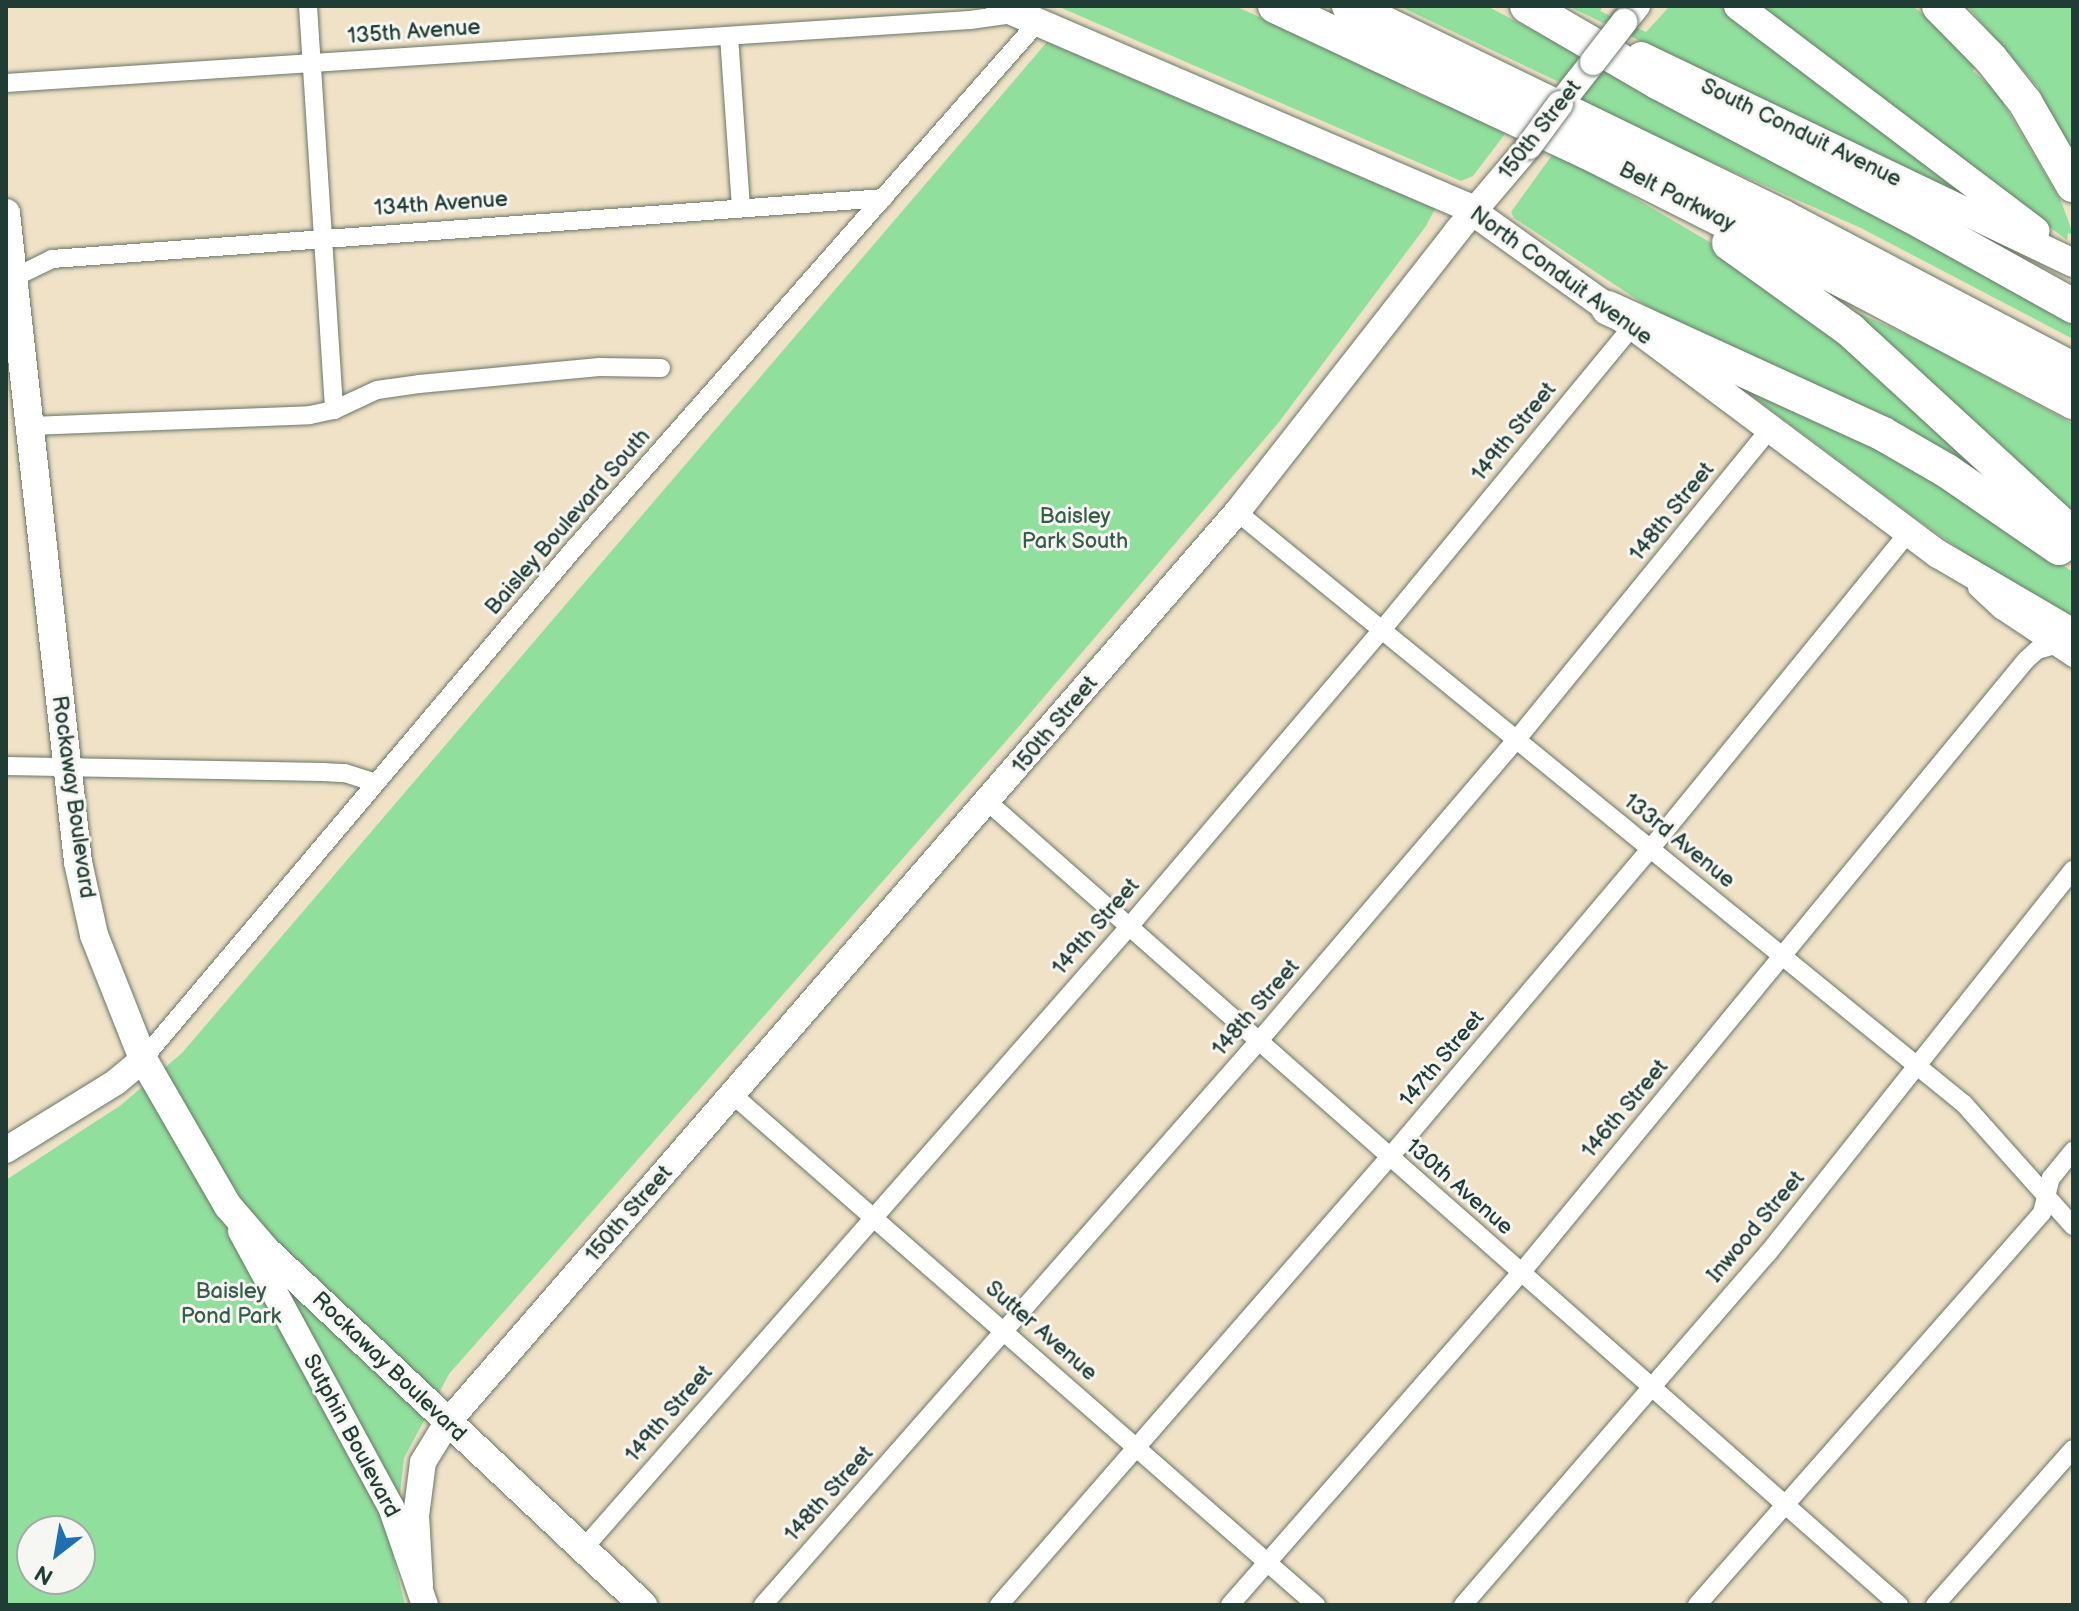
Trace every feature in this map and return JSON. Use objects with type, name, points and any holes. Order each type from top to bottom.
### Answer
[{"type":"highway","name":"Belt Parkway","points":[[1275,6],[1587,152],[1861,290],[2073,402]]},
{"type":"highway","name":"Belt Parkway","points":[[1349,6],[1882,267],[2073,369]]},
{"type":"highway","points":[[1528,6],[1659,83],[1924,223],[2073,306]]},
{"type":"highway","points":[[1939,6],[1991,59],[2025,102],[2073,185]]},
{"type":"highway","points":[[1587,152],[1739,249],[1828,313],[2073,535]]},
{"type":"highway","points":[[1882,267],[2073,351]]},
{"type":"highway","points":[[1620,317],[1883,434],[1947,471],[2073,557]]},
{"type":"main road","name":"South Conduit Avenue","points":[[1528,6],[1664,67],[2073,263]]},
{"type":"main road","points":[[1738,6],[2073,257]]},
{"type":"main road","name":"North Conduit Avenue","points":[[1018,14],[1474,212],[1938,554],[2064,639]]},
{"type":"main road","name":"150th Street","points":[[447,1423],[989,803],[1237,512],[1529,146],[1630,14]]},
{"type":"main road","name":"Rockaway Boulevard","points":[[6,213],[10,279],[30,426],[78,862],[94,935],[143,1059],[228,1206],[266,1250],[643,1605]]},
{"type":"main road","points":[[6,1150],[116,1082],[143,1059]]},
{"type":"main road","name":"Sutphin Boulevard","points":[[228,1206],[391,1507],[423,1595]]},
{"type":"main road","name":"Sutphin Boulevard","points":[[423,1595],[416,1516],[421,1475],[423,1462],[447,1423]]},
{"type":"street","points":[[308,6],[334,410]]},
{"type":"street","name":"135th Avenue","points":[[6,83],[970,20],[1018,14]]},
{"type":"street","name":"Baisley Boulevard South","points":[[143,1059],[572,551],[884,198],[1018,14]]},
{"type":"street","points":[[729,36],[741,208]]},
{"type":"street","name":"134th Avenue","points":[[10,279],[52,259],[884,198]]},
{"type":"street","name":"149th Street","points":[[583,1549],[1128,928],[1382,630],[1620,317]]},
{"type":"street","points":[[30,426],[279,417],[334,410],[377,390],[419,384],[599,367],[661,368]]},
{"type":"street","name":"148th Street","points":[[763,1605],[1258,1042],[1517,739],[1770,429]]},
{"type":"street","name":"133rd Avenue","points":[[1237,512],[1964,1104],[2073,1226]]},
{"type":"street","name":"147th Street","points":[[999,1605],[1390,1158],[1651,848],[1909,532]]},
{"type":"street","points":[[2064,639],[2073,658]]},
{"type":"street","name":"146th Street","points":[[1230,1605],[1521,1273],[2026,660],[2037,650],[2064,639]]},
{"type":"street","points":[[6,766],[345,773],[375,783]]},
{"type":"street","name":"130th Avenue","points":[[989,803],[1899,1605]]},
{"type":"street","name":"Inwood Street","points":[[1463,1605],[1652,1388],[1918,1067],[2073,869]]},
{"type":"street","name":"Sutter Avenue","points":[[733,1095],[1316,1605]]},
{"type":"street","points":[[1697,1605],[2042,1213],[2051,1178],[2073,1151]]},
{"type":"street","points":[[1935,1605],[2073,1449]]},
{"type":"green space","points":[[1057,6],[1235,6],[1408,84],[1406,89],[1464,112],[1505,134],[1473,176],[1461,181]]},
{"type":"green space","points":[[1399,6],[1487,6],[2073,315],[2073,339],[1861,228],[1568,99],[1555,90],[1559,82]]},
{"type":"green space","points":[[1568,6],[1603,6],[1600,11],[1646,32],[1670,6],[1725,6],[1976,203]]},
{"type":"green space","points":[[1751,6],[1913,6],[1948,36],[1975,66],[1973,71],[1996,91],[2061,201],[2073,234],[2068,233],[2067,240]]},
{"type":"green space","points":[[1967,6],[2073,6],[2073,156],[2037,86]]},
{"type":"green space","name":"Baisley Pond Park","points":[[1047,42],[1435,209],[1426,226],[1279,422],[1014,732],[449,1374],[404,1458],[393,1556],[405,1605],[6,1605],[6,1180],[121,1105],[182,1053]]},
{"type":"green space","points":[[1555,151],[1752,267],[2036,510],[1656,312],[1514,218],[1511,212]]},
{"type":"green space","points":[[1845,307],[1925,343],[2073,424],[2073,531]]},
{"type":"green space","points":[[1724,375],[1859,433],[2073,572],[2073,619],[2027,596],[1918,520]]},
{"type":"park label","name":"Baisley Park South","points":[[1075,528]]}]
